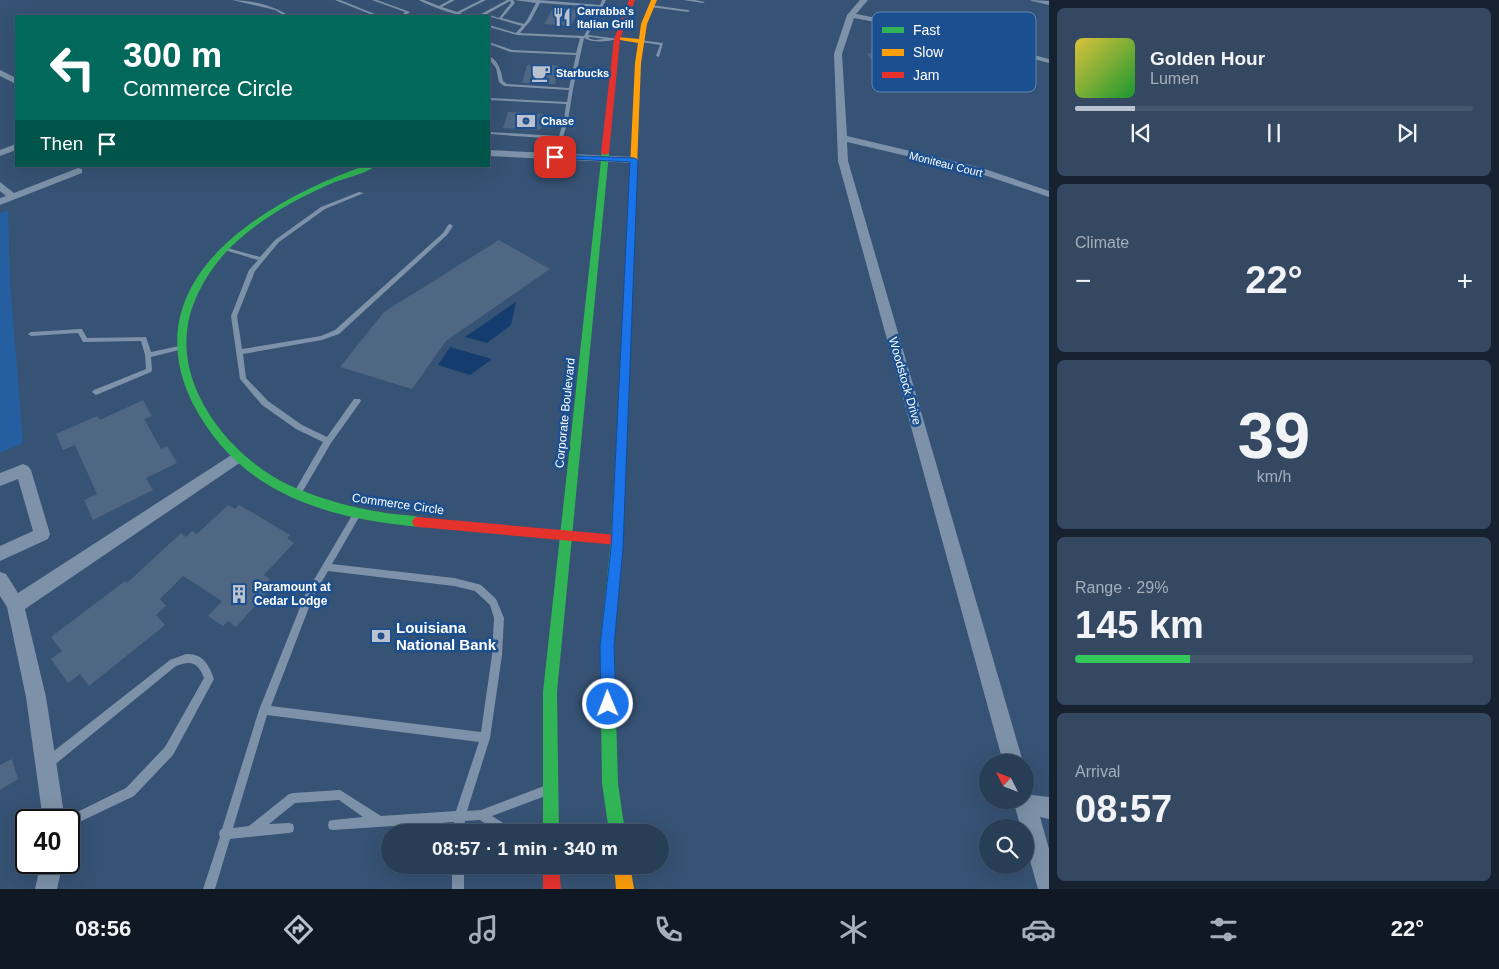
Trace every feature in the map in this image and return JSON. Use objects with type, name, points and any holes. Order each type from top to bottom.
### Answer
[{"type":"street","name":"Corporate Boulevard","points":[[551,824],[550,692],[604,159],[613,39],[632,0]]},
{"type":"street","name":"Woodstock Drive","points":[[864,0],[851,15],[838,54],[843,161],[1011,754]]},
{"type":"street","points":[[1035,0],[1049,3]]},
{"type":"street","points":[[616,824],[610,783],[607,646],[617,540],[641,41],[644,24],[653,3]]},
{"type":"street","points":[[851,15],[872,19]]},
{"type":"street","points":[[613,39],[641,41]]},
{"type":"street","points":[[1036,58],[1049,61]]},
{"type":"street","points":[[0,72],[15,81]]},
{"type":"street","name":"Moniteau Court","points":[[842,138],[978,170],[1049,194]]},
{"type":"street","points":[[0,153],[15,147]]},
{"type":"street","points":[[490,153],[634,160]]},
{"type":"street","name":"Commerce Circle","points":[[369,167],[337,177],[289,199],[245,229],[224,249],[204,275],[188,303],[180,333],[179,348],[182,371],[189,392],[210,428],[236,458],[265,478],[297,494],[357,514],[566,538],[617,540]]},
{"type":"street","points":[[0,202],[78,171]]},
{"type":"street","points":[[0,185],[13,197]]},
{"type":"street","points":[[15,605],[236,458]]},
{"type":"street","points":[[0,480],[22,470],[42,534],[0,554]]},
{"type":"street","points":[[0,580],[15,605],[36,697],[52,809]]},
{"type":"street","points":[[1034,804],[1049,808]]},
{"type":"street","points":[[1027,809],[1049,888]]},
{"type":"street","points":[[46,889],[49,874]]},
{"type":"street","points":[[551,874],[552,889]]},
{"type":"street","points":[[623,874],[625,889]]},
{"type":"lane","points":[[234,0],[276,9],[285,15]]},
{"type":"lane","points":[[337,0],[375,15]]},
{"type":"lane","points":[[374,0],[408,12],[404,15]]},
{"type":"lane","points":[[421,0],[463,15]]},
{"type":"lane","points":[[439,6],[453,0]]},
{"type":"lane","points":[[457,13],[484,0]]},
{"type":"lane","points":[[482,15],[510,0],[513,3],[500,19]]},
{"type":"lane","points":[[516,0],[601,6]]},
{"type":"lane","points":[[555,157],[583,37],[604,0]]},
{"type":"lane","points":[[685,0],[703,2]]},
{"type":"lane","points":[[517,34],[539,1]]},
{"type":"lane","points":[[653,3],[688,11]]},
{"type":"lane","points":[[490,17],[523,25]]},
{"type":"lane","points":[[490,26],[517,34],[590,36],[613,39]]},
{"type":"lane","points":[[641,41],[662,44],[658,56]]},
{"type":"lane","points":[[490,43],[511,51],[578,54]]},
{"type":"lane","points":[[490,58],[499,70],[501,82],[506,85],[571,89]]},
{"type":"lane","points":[[490,99],[569,103]]},
{"type":"lane","points":[[490,133],[560,138]]},
{"type":"lane","points":[[328,441],[299,427],[265,403],[242,379],[234,316],[252,270],[277,241],[323,208],[361,193]]},
{"type":"lane","points":[[239,352],[322,338],[337,332],[445,234],[450,226]]},
{"type":"lane","points":[[224,249],[261,259]]},
{"type":"lane","points":[[31,334],[80,331],[85,340],[144,340],[149,370],[96,392]]},
{"type":"lane","points":[[148,355],[179,348]]},
{"type":"lane","points":[[297,494],[328,441],[357,400]]},
{"type":"lane","points":[[209,889],[224,834],[264,710],[309,595],[357,514]]},
{"type":"lane","points":[[326,567],[454,582],[478,588],[493,602],[499,618],[497,655],[485,738],[460,816],[460,824]]},
{"type":"lane","points":[[46,764],[173,663],[186,657],[198,660],[206,669],[209,679],[169,751],[130,792],[80,817]]},
{"type":"lane","points":[[264,710],[485,738]]},
{"type":"lane","points":[[333,824],[481,815],[550,789]]},
{"type":"lane","points":[[252,831],[293,798],[340,795],[378,821]]},
{"type":"lane","points":[[481,815],[495,824]]},
{"type":"lane","points":[[224,834],[289,828]]},
{"type":"lane","points":[[458,874],[458,889]]},
{"type":"shaded area","points":[[8,210],[10,281],[23,443],[0,453],[0,213]]},
{"type":"shaded area","points":[[516,302],[511,325],[487,343],[465,337]]},
{"type":"shaded area","points":[[450,347],[492,359],[470,375],[438,365]]},
{"type":"building","name":"Carrabba's Italian Grill","points":[[553,8],[579,10],[571,26],[544,24]]},
{"type":"building","points":[[872,52],[872,60],[867,54]]},
{"type":"building","name":"Starbucks","points":[[548,64],[559,66],[555,84],[522,83],[527,65]]},
{"type":"building","name":"Chase","points":[[508,112],[543,114],[548,122],[539,130],[503,128]]},
{"type":"building","points":[[499,240],[550,269],[446,341],[412,389],[340,367],[384,312]]},
{"type":"building","points":[[143,400],[152,416],[144,419],[161,449],[167,446],[177,463],[146,478],[153,490],[93,520],[84,500],[97,494],[75,445],[63,450],[56,434],[97,416],[100,420]]},
{"type":"building","name":"Paramount at Cedar Lodge","points":[[228,505],[235,509],[239,505],[253,513],[290,535],[287,538],[294,543],[264,575],[270,579],[264,586],[270,589],[236,627],[228,621],[223,626],[208,616],[222,601],[183,576],[160,599],[166,606],[156,615],[165,625],[89,686],[80,674],[68,683],[51,659],[62,651],[51,637],[125,581],[127,583],[181,533],[186,537],[192,531],[197,534]]},
{"type":"building","points":[[12,759],[18,779],[0,790],[0,765]]},
{"type":"traffic: fast","points":[[551,824],[550,692],[605,153]]},
{"type":"traffic: fast","points":[[369,167],[313,189],[284,204],[256,222],[231,243],[209,266],[193,294],[183,324],[181,341],[183,358],[192,391],[208,422],[229,449],[255,471],[284,488],[316,501],[350,511],[418,522]]},
{"type":"traffic: fast","points":[[616,824],[610,783],[607,646],[617,540],[629,272]]},
{"type":"traffic: slow","points":[[629,272],[638,63],[644,24],[654,0]]},
{"type":"traffic: slow","points":[[617,39],[641,41]]},
{"type":"traffic: slow","points":[[623,874],[625,889]]},
{"type":"traffic: jam","points":[[605,153],[617,39],[632,0]]},
{"type":"traffic: jam","points":[[418,522],[617,540]]},
{"type":"traffic: jam","points":[[551,874],[552,889]]},
{"type":"place","name":"Carrabba's Italian Grill","points":[[562,17]]},
{"type":"place","name":"Starbucks","points":[[541,73]]},
{"type":"place","name":"Chase","points":[[526,121]]},
{"type":"place","name":"Paramount at Cedar Lodge","points":[[239,594]]},
{"type":"place","name":"Louisiana National Bank","points":[[381,636]]},
{"type":"route","points":[[555,157],[634,160],[617,548],[607,646],[608,704]]}]
